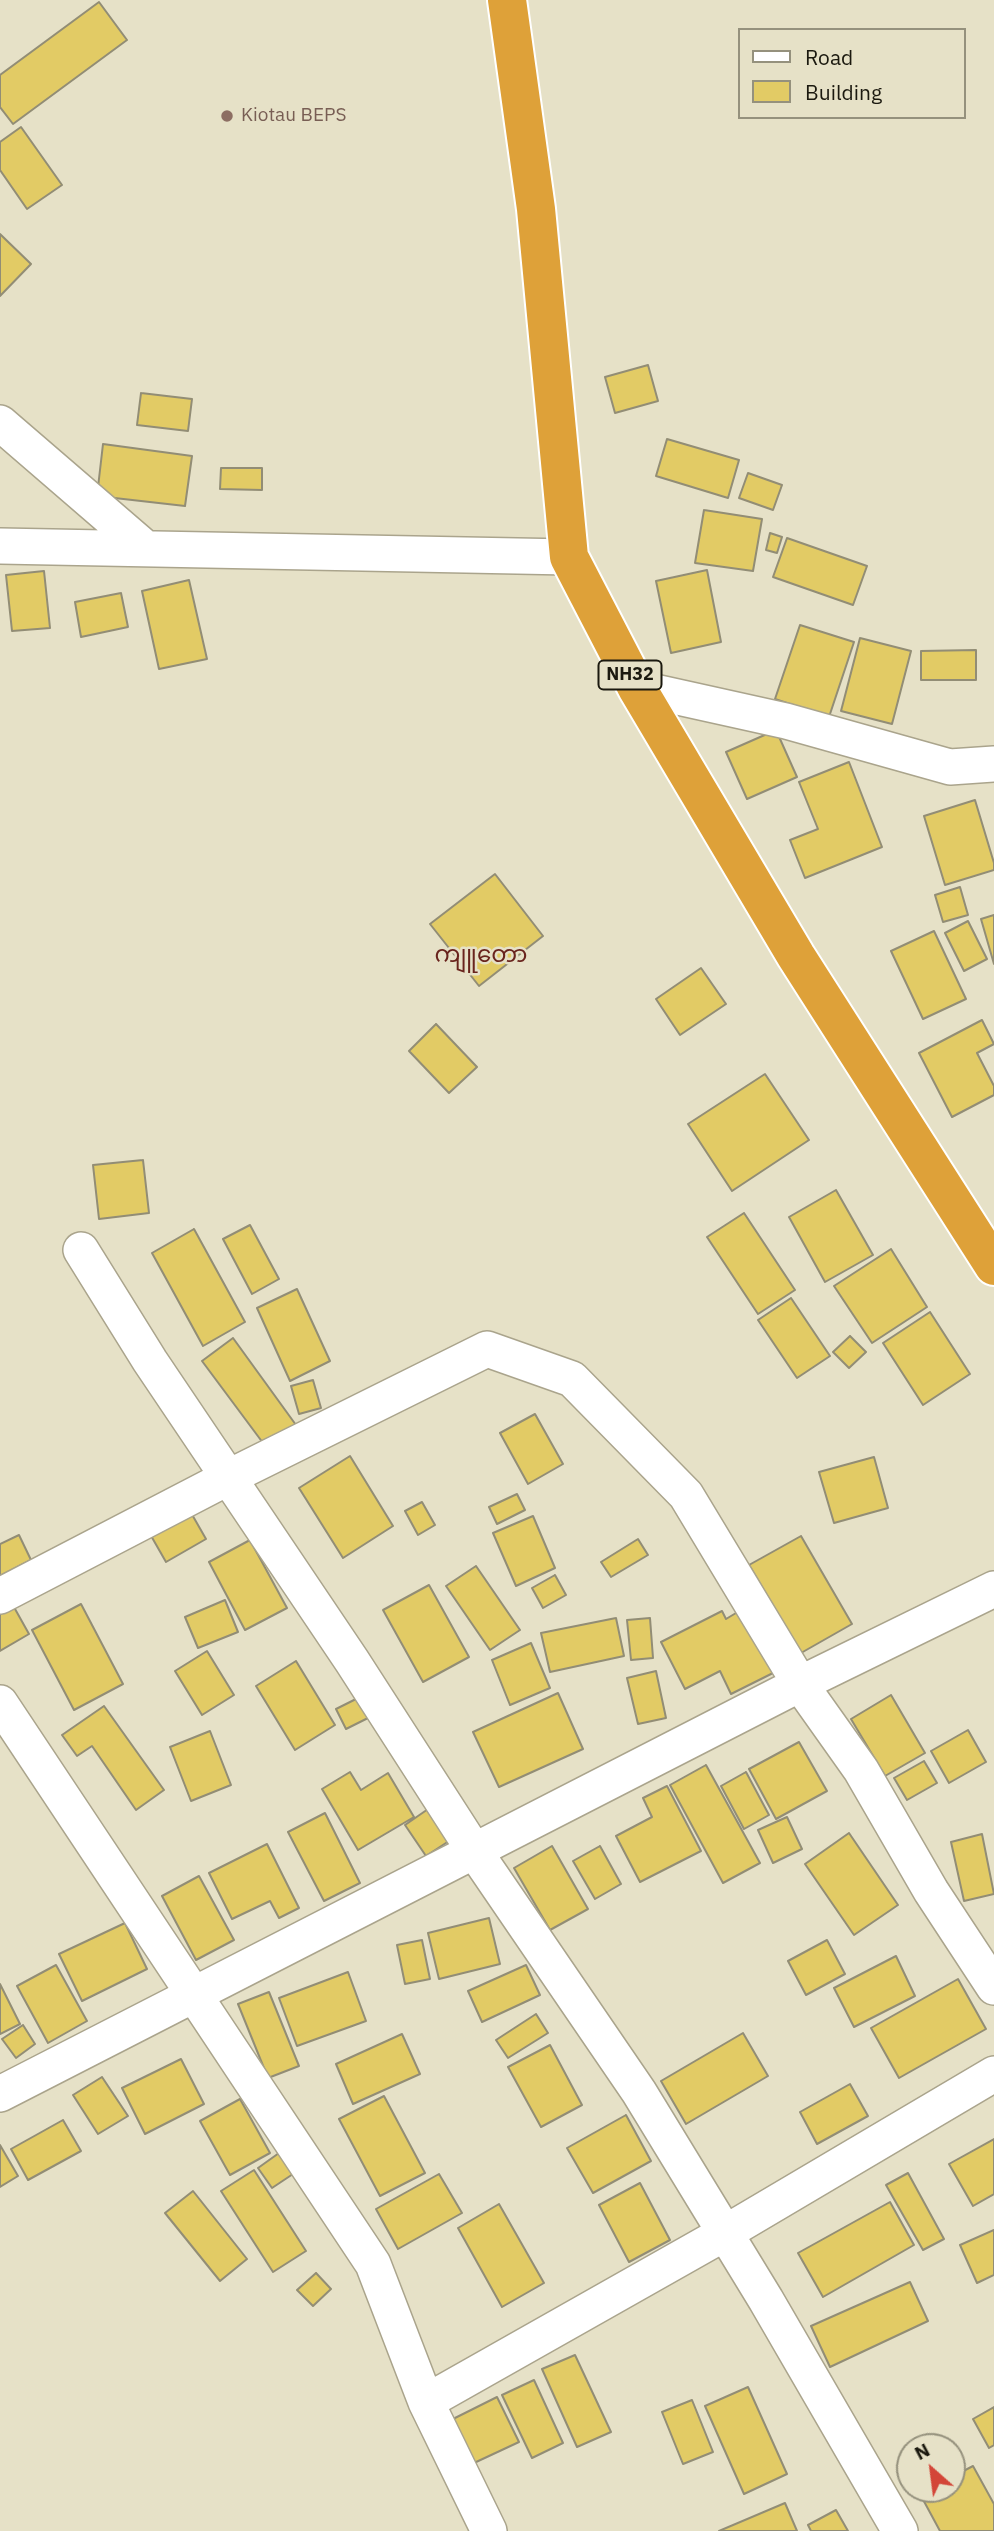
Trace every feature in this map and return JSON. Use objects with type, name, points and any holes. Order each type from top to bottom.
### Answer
[{"type":"highway","name":"NH32","points":[[507,0],[536,209],[569,557],[637,688],[796,956],[994,1266]]},
{"type":"street","points":[[0,423],[145,548]]},
{"type":"street","points":[[0,546],[569,557]]},
{"type":"street","points":[[637,688],[786,721],[950,767],[994,764]]},
{"type":"street","points":[[81,1250],[227,1478],[352,1661],[475,1852],[639,2092],[900,2531]]},
{"type":"street","points":[[0,1596],[227,1478],[487,1349],[572,1379],[685,1495],[800,1684],[861,1770],[931,1891],[994,1987]]},
{"type":"street","points":[[0,2094],[800,1684],[994,1589]]},
{"type":"street","points":[[0,1703],[373,2264],[426,2402],[489,2531]]},
{"type":"street","points":[[426,2402],[725,2233],[994,2074]]},
{"type":"building","points":[[99,2],[127,40],[13,124],[0,107],[0,75]]},
{"type":"building","points":[[21,127],[62,185],[27,209],[0,170],[0,142]]},
{"type":"building","points":[[0,234],[31,264],[0,296]]},
{"type":"building","points":[[648,365],[658,401],[615,413],[605,377]]},
{"type":"building","points":[[141,393],[192,399],[188,431],[137,425]]},
{"type":"building","points":[[667,439],[739,460],[728,498],[656,476]]},
{"type":"building","points":[[103,444],[192,456],[185,506],[97,496]]},
{"type":"building","points":[[221,468],[262,468],[262,490],[220,489]]},
{"type":"building","points":[[748,473],[782,485],[773,510],[739,498]]},
{"type":"building","points":[[704,510],[762,519],[753,571],[695,563]]},
{"type":"building","points":[[770,533],[782,537],[777,553],[766,550]]},
{"type":"building","points":[[787,538],[867,566],[853,605],[773,577]]},
{"type":"building","points":[[707,570],[721,642],[671,653],[656,581]]},
{"type":"building","points":[[44,571],[50,628],[12,631],[6,575]]},
{"type":"building","points":[[189,580],[207,659],[159,669],[142,591]]},
{"type":"building","points":[[121,593],[128,627],[81,637],[75,602]]},
{"type":"building","points":[[800,625],[854,642],[829,717],[775,699]]},
{"type":"building","points":[[860,638],[911,651],[892,724],[841,711]]},
{"type":"building","points":[[976,650],[976,680],[921,680],[921,651]]},
{"type":"building","points":[[776,730],[797,777],[747,799],[726,752]]},
{"type":"building","points":[[849,762],[882,847],[805,878],[790,840],[818,829],[799,782]]},
{"type":"building","points":[[975,800],[994,870],[945,885],[924,816]]},
{"type":"building","points":[[495,874],[543,936],[479,986],[430,924]]},
{"type":"building","points":[[960,887],[968,915],[943,922],[935,895]]},
{"type":"building","points":[[994,915],[994,964],[981,919]]},
{"type":"building","points":[[968,921],[987,959],[964,971],[945,933]]},
{"type":"building","points":[[934,931],[966,999],[923,1019],[891,951]]},
{"type":"building","points":[[701,968],[726,1004],[680,1035],[656,999]]},
{"type":"building","points":[[982,1020],[994,1044],[977,1053],[994,1086],[994,1095],[952,1117],[919,1053]]},
{"type":"building","points":[[436,1024],[477,1067],[449,1093],[409,1051]]},
{"type":"building","points":[[765,1074],[809,1140],[732,1191],[688,1124]]},
{"type":"building","points":[[143,1160],[149,1213],[99,1219],[93,1165]]},
{"type":"building","points":[[836,1190],[873,1255],[825,1282],[789,1217]]},
{"type":"building","points":[[744,1213],[795,1290],[758,1314],[707,1237]]},
{"type":"building","points":[[250,1225],[279,1279],[252,1294],[223,1239]]},
{"type":"building","points":[[194,1229],[245,1322],[203,1346],[152,1253]]},
{"type":"building","points":[[891,1249],[927,1307],[872,1343],[834,1286]]},
{"type":"building","points":[[297,1289],[330,1361],[290,1381],[257,1308]]},
{"type":"building","points":[[791,1298],[830,1356],[797,1378],[758,1320]]},
{"type":"building","points":[[930,1312],[970,1374],[923,1405],[883,1343]]},
{"type":"building","points":[[850,1336],[866,1352],[849,1368],[833,1352]]},
{"type":"building","points":[[233,1338],[296,1425],[266,1447],[202,1361]]},
{"type":"building","points":[[313,1380],[321,1408],[299,1414],[291,1386]]},
{"type":"building","points":[[535,1414],[563,1464],[528,1484],[500,1433]]},
{"type":"building","points":[[350,1456],[393,1526],[343,1558],[299,1488]]},
{"type":"building","points":[[874,1457],[888,1508],[834,1523],[819,1472]]},
{"type":"building","points":[[517,1494],[525,1510],[497,1524],[489,1507]]},
{"type":"building","points":[[422,1502],[435,1525],[418,1535],[405,1511]]},
{"type":"building","points":[[190,1511],[206,1539],[166,1562],[150,1534]]},
{"type":"building","points":[[533,1516],[555,1568],[516,1586],[493,1533]]},
{"type":"building","points":[[19,1535],[31,1560],[0,1576],[0,1544]]},
{"type":"building","points":[[801,1536],[852,1624],[801,1653],[749,1565]]},
{"type":"building","points":[[638,1539],[648,1555],[611,1577],[601,1562]]},
{"type":"building","points":[[250,1540],[287,1608],[245,1630],[209,1562]]},
{"type":"building","points":[[476,1566],[520,1630],[490,1650],[446,1586]]},
{"type":"building","points":[[555,1575],[566,1595],[543,1608],[532,1588]]},
{"type":"building","points":[[429,1585],[469,1657],[423,1682],[383,1610]]},
{"type":"building","points":[[10,1600],[29,1634],[0,1651],[0,1606]]},
{"type":"building","points":[[225,1600],[238,1632],[198,1648],[185,1617]]},
{"type":"building","points":[[81,1604],[123,1684],[74,1710],[32,1630]]},
{"type":"building","points":[[741,1610],[773,1673],[731,1694],[720,1671],[685,1689],[661,1642],[722,1611],[726,1619]]},
{"type":"building","points":[[616,1618],[624,1656],[550,1672],[541,1633]]},
{"type":"building","points":[[650,1618],[653,1658],[631,1660],[627,1620]]},
{"type":"building","points":[[531,1643],[550,1688],[510,1705],[492,1660]]},
{"type":"building","points":[[207,1651],[234,1695],[202,1715],[175,1671]]},
{"type":"building","points":[[296,1661],[335,1725],[295,1750],[256,1686]]},
{"type":"building","points":[[656,1671],[666,1718],[638,1724],[627,1678]]},
{"type":"building","points":[[558,1693],[583,1749],[499,1787],[473,1732]]},
{"type":"building","points":[[891,1695],[925,1753],[885,1776],[851,1719]]},
{"type":"building","points":[[362,1696],[372,1716],[346,1729],[336,1709]]},
{"type":"building","points":[[104,1706],[164,1790],[136,1810],[92,1746],[77,1756],[62,1735]]},
{"type":"building","points":[[968,1730],[986,1762],[949,1783],[931,1751]]},
{"type":"building","points":[[210,1731],[231,1785],[191,1801],[170,1747]]},
{"type":"building","points":[[799,1742],[827,1791],[776,1819],[749,1769]]},
{"type":"building","points":[[924,1761],[937,1783],[907,1800],[894,1778]]},
{"type":"building","points":[[706,1765],[760,1863],[723,1883],[670,1785]]},
{"type":"building","points":[[350,1772],[361,1790],[388,1773],[414,1817],[358,1850],[322,1789]]},
{"type":"building","points":[[746,1772],[769,1815],[744,1829],[721,1786]]},
{"type":"building","points":[[667,1786],[701,1851],[640,1882],[616,1836],[652,1817],[643,1798]]},
{"type":"building","points":[[431,1807],[452,1839],[426,1856],[405,1825]]},
{"type":"building","points":[[325,1813],[360,1883],[324,1901],[288,1832]]},
{"type":"building","points":[[787,1817],[802,1849],[773,1863],[758,1830]]},
{"type":"building","points":[[849,1833],[898,1905],[854,1935],[805,1864]]},
{"type":"building","points":[[982,1834],[994,1894],[964,1901],[951,1842]]},
{"type":"building","points":[[267,1844],[299,1908],[279,1918],[270,1901],[232,1919],[209,1873]]},
{"type":"building","points":[[552,1846],[588,1909],[550,1930],[514,1868]]},
{"type":"building","points":[[600,1846],[621,1884],[595,1899],[573,1861]]},
{"type":"building","points":[[199,1876],[234,1940],[196,1960],[162,1896]]},
{"type":"building","points":[[489,1918],[500,1964],[439,1979],[428,1933]]},
{"type":"building","points":[[125,1923],[147,1969],[82,2001],[59,1954]]},
{"type":"building","points":[[422,1940],[430,1979],[405,1984],[397,1945]]},
{"type":"building","points":[[827,1940],[845,1974],[806,1995],[788,1961]]},
{"type":"building","points":[[896,1956],[915,1996],[854,2027],[834,1988]]},
{"type":"building","points":[[56,1965],[87,2021],[48,2043],[17,1986]]},
{"type":"building","points":[[526,1965],[540,1995],[482,2022],[468,1991]]},
{"type":"building","points":[[348,1972],[366,2021],[297,2046],[279,1998]]},
{"type":"building","points":[[958,1979],[986,2029],[899,2078],[871,2028]]},
{"type":"building","points":[[0,1984],[20,2024],[0,2034]]},
{"type":"building","points":[[269,1992],[299,2066],[268,2078],[238,2004]]},
{"type":"building","points":[[536,2014],[548,2033],[508,2058],[496,2040]]},
{"type":"building","points":[[23,2025],[35,2044],[16,2058],[2,2039]]},
{"type":"building","points":[[743,2033],[768,2076],[686,2124],[661,2081]]},
{"type":"building","points":[[402,2034],[420,2074],[353,2104],[336,2064]]},
{"type":"building","points":[[550,2045],[582,2105],[541,2127],[508,2067]]},
{"type":"building","points":[[181,2059],[204,2104],[145,2134],[122,2088]]},
{"type":"building","points":[[102,2077],[128,2116],[98,2134],[73,2095]]},
{"type":"building","points":[[850,2084],[868,2116],[817,2144],[800,2112]]},
{"type":"building","points":[[384,2096],[425,2173],[380,2196],[339,2119]]},
{"type":"building","points":[[240,2099],[270,2153],[230,2175],[200,2121]]},
{"type":"building","points":[[626,2115],[651,2161],[593,2193],[567,2148]]},
{"type":"building","points":[[63,2120],[81,2151],[28,2180],[11,2149]]},
{"type":"building","points":[[994,2139],[994,2194],[973,2206],[949,2164]]},
{"type":"building","points":[[0,2145],[18,2176],[0,2187]]},
{"type":"building","points":[[279,2153],[293,2174],[272,2188],[258,2168]]},
{"type":"building","points":[[254,2170],[306,2251],[273,2272],[221,2191]]},
{"type":"building","points":[[908,2173],[944,2239],[923,2250],[886,2185]]},
{"type":"building","points":[[439,2174],[462,2213],[398,2249],[376,2209]]},
{"type":"building","points":[[640,2183],[670,2240],[629,2262],[599,2205]]},
{"type":"building","points":[[193,2191],[247,2259],[220,2281],[165,2213]]},
{"type":"building","points":[[890,2202],[914,2245],[823,2297],[798,2253]]},
{"type":"building","points":[[499,2204],[544,2283],[502,2307],[458,2228]]},
{"type":"building","points":[[994,2230],[994,2275],[977,2283],[960,2245]]},
{"type":"building","points":[[316,2273],[331,2289],[313,2306],[297,2290]]},
{"type":"building","points":[[910,2282],[928,2321],[830,2367],[811,2326]]},
{"type":"building","points":[[575,2355],[611,2432],[577,2447],[542,2369]]},
{"type":"building","points":[[534,2380],[563,2443],[532,2458],[502,2395]]},
{"type":"building","points":[[748,2387],[787,2474],[744,2494],[705,2406]]},
{"type":"building","points":[[497,2397],[519,2442],[474,2463],[453,2419]]},
{"type":"building","points":[[692,2400],[713,2452],[683,2464],[662,2412]]},
{"type":"building","points":[[994,2407],[994,2445],[989,2448],[973,2419]]},
{"type":"building","points":[[973,2466],[994,2504],[994,2531],[940,2531],[925,2503],[966,2503],[966,2470]]},
{"type":"building","points":[[785,2503],[797,2531],[719,2531]]},
{"type":"building","points":[[836,2510],[848,2531],[811,2531],[808,2525]]},
{"type":"place","name":"Kiotau BEPS","points":[[227,116]]},
{"type":"district","name":"ကျူတော","points":[[481,955]]}]
